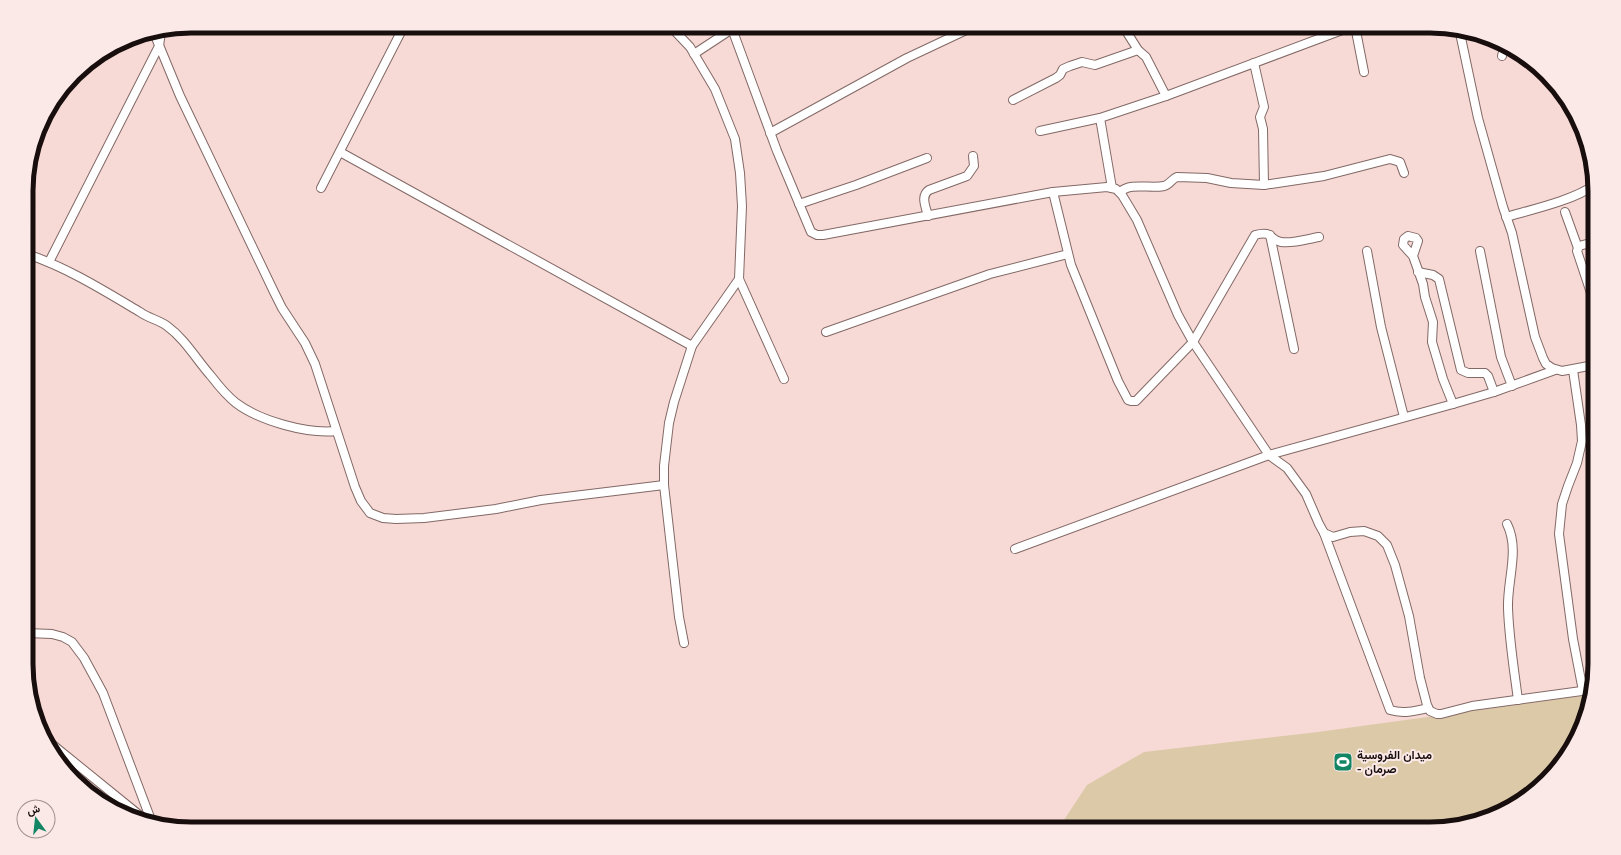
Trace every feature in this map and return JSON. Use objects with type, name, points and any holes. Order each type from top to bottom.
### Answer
[{"type":"street","points":[[321,188],[400,33]]},
{"type":"street","points":[[676,33],[694,54],[715,89],[735,138],[740,173],[742,206],[739,279],[784,379]]},
{"type":"street","points":[[694,54],[724,33]]},
{"type":"street","points":[[734,33],[770,133],[808,229],[813,234],[820,235],[1053,192],[1107,187],[1120,192],[1137,220],[1178,315],[1193,342],[1269,455],[1287,468],[1306,494],[1324,533],[1390,710],[1408,712],[1428,708]]},
{"type":"street","points":[[770,133],[907,58],[960,33]]},
{"type":"street","points":[[1127,33],[1138,50],[1146,57],[1166,96]]},
{"type":"street","points":[[1040,131],[1100,118],[1166,96],[1335,33]]},
{"type":"street","points":[[1356,33],[1364,72]]},
{"type":"street","points":[[49,262],[159,46],[160,36]]},
{"type":"street","points":[[1461,36],[1478,118],[1506,217],[1512,233],[1535,337],[1546,364],[1555,370],[1573,370],[1588,366]]},
{"type":"street","points":[[156,37],[180,96],[276,297],[305,343],[315,364],[355,487],[361,501],[370,513],[383,518],[396,519],[445,515],[496,509],[541,500],[605,491],[664,485]]},
{"type":"street","points":[[1013,100],[1056,78],[1060,75],[1063,69],[1070,66],[1082,62],[1095,65],[1138,50]]},
{"type":"street","points":[[1502,56],[1503,51]]},
{"type":"street","points":[[1254,63],[1264,107],[1260,117],[1263,137],[1264,185]]},
{"type":"street","points":[[1100,118],[1112,188]]},
{"type":"street","points":[[340,152],[692,346]]},
{"type":"street","points":[[928,216],[924,193],[928,190],[967,176],[974,166],[973,156]]},
{"type":"street","points":[[799,204],[856,185],[927,158]]},
{"type":"street","points":[[1120,192],[1127,188],[1165,186],[1177,177],[1207,178],[1231,183],[1264,185],[1324,176],[1390,159],[1400,162],[1404,173]]},
{"type":"street","points":[[1506,217],[1574,196],[1588,190]]},
{"type":"street","points":[[1053,192],[1068,254],[1118,381],[1131,401],[1136,401],[1193,342],[1255,235],[1264,232],[1278,242],[1287,243],[1319,237]]},
{"type":"street","points":[[1565,212],[1578,248],[1577,251],[1588,284]]},
{"type":"street","points":[[1270,235],[1294,349]]},
{"type":"street","points":[[1578,248],[1579,246],[1588,244]]},
{"type":"street","points":[[1367,251],[1381,327],[1404,417]]},
{"type":"street","points":[[1480,251],[1501,356],[1512,386]]},
{"type":"street","points":[[826,332],[978,277],[1068,254]]},
{"type":"street","points":[[33,256],[49,262],[104,290],[141,314],[166,325],[181,338],[210,376],[235,402],[249,411],[296,428],[312,431],[336,431]]},
{"type":"street","points":[[1413,256],[1434,322],[1432,342],[1443,379],[1453,404]]},
{"type":"street","points":[[1418,272],[1433,274],[1439,279],[1461,370],[1468,374],[1485,373],[1488,376],[1494,392]]},
{"type":"street","points":[[684,643],[679,617],[664,485],[664,466],[669,423],[674,402],[692,346],[739,279]]},
{"type":"street","points":[[1015,549],[1269,455],[1494,392],[1555,370]]},
{"type":"street","points":[[1573,370],[1582,441],[1578,464],[1562,504],[1559,534],[1573,639],[1586,691]]},
{"type":"street","points":[[1507,524],[1513,543],[1508,608],[1518,700]]},
{"type":"street","points":[[1324,533],[1333,537],[1350,532],[1364,531],[1378,536],[1387,545],[1406,603],[1420,678],[1428,708],[1433,713],[1441,714],[1472,706],[1586,691]]},
{"type":"street","points":[[33,633],[63,637],[72,642],[80,652],[103,693],[150,817]]},
{"type":"street","points":[[58,749],[136,812]]},
{"type":"shaded area","name":"ميدان الفروسية - صرمان","points":[[1585,695],[1580,715],[1572,734],[1561,752],[1542,776],[1509,801],[1491,810],[1471,817],[1441,822],[1063,822],[1087,785],[1144,752],[1318,732]]},
{"type":"place","name":"ميدان الفروسية - صرمان","points":[[1343,762]]}]
